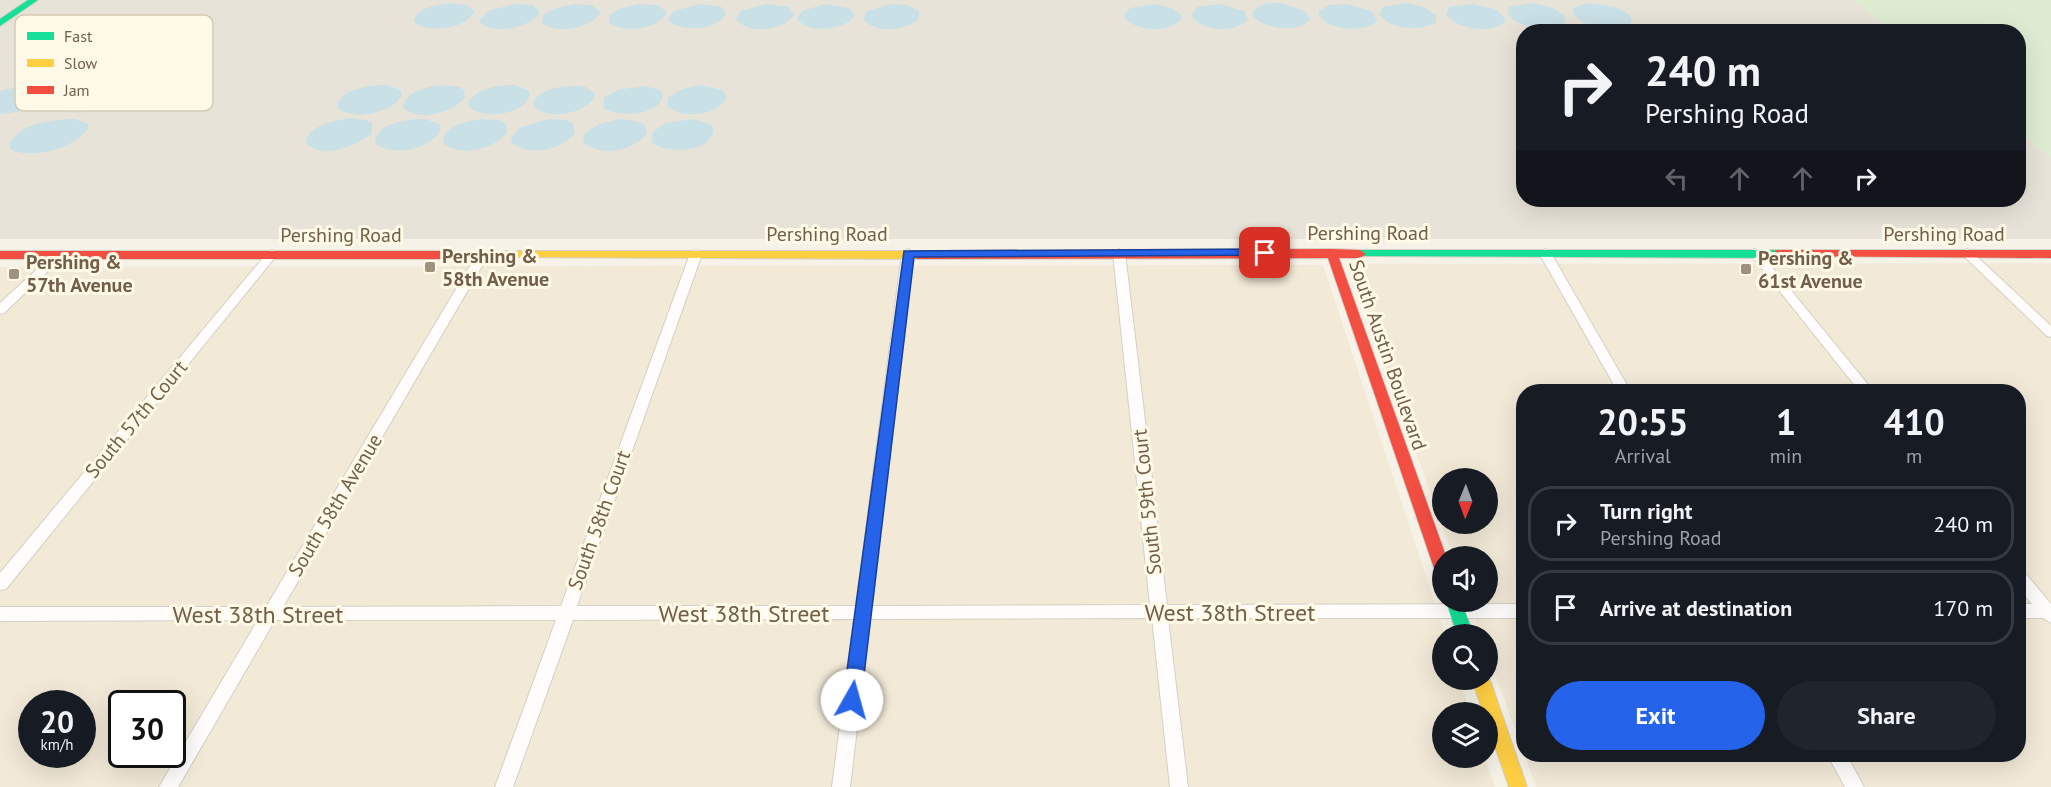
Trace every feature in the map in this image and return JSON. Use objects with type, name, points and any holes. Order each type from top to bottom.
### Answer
[{"type":"main road","points":[[0,13],[20,0]]},
{"type":"main road","points":[[0,22],[34,0]]},
{"type":"main road","name":"South Austin Boulevard","points":[[1332,253],[1434,546]]},
{"type":"main road","name":"Pershing Road","points":[[0,255],[2051,254]]},
{"type":"main road","points":[[1484,690],[1518,787]]},
{"type":"street","points":[[841,787],[908,253]]},
{"type":"street","name":"South 59th Court","points":[[1119,253],[1179,787]]},
{"type":"street","points":[[1545,253],[1620,384]]},
{"type":"street","points":[[1755,253],[1861,384]]},
{"type":"street","name":"South 57th Court","points":[[0,584],[272,254]]},
{"type":"street","name":"South 58th Avenue","points":[[168,787],[483,254]]},
{"type":"street","name":"South 58th Court","points":[[504,787],[696,254]]},
{"type":"street","points":[[1967,254],[2051,333]]},
{"type":"street","points":[[0,310],[59,255]]},
{"type":"street","points":[[2026,585],[2050,613]]},
{"type":"street","name":"West 38th Street","points":[[0,614],[1160,612],[1432,607]]},
{"type":"street","name":"West 38th Street","points":[[1498,609],[1516,611]]},
{"type":"street","points":[[2026,611],[2050,613]]},
{"type":"street","points":[[1841,762],[1855,787]]},
{"type":"shaded area","points":[[0,0],[1854,0],[1885,24],[1516,24],[1516,207],[2026,207],[2026,137],[2051,157],[2051,239],[0,239]]},
{"type":"shaded area","points":[[2051,263],[2051,787],[1536,787],[1527,762],[2026,762],[2026,384],[1516,384],[1516,732],[1498,682],[1498,624],[1477,624],[1473,612],[1498,612],[1498,546],[1449,546],[1445,534],[1498,534],[1498,468],[1432,468],[1432,497],[1349,264]]},
{"type":"shaded area","points":[[1323,265],[1432,595],[1432,612],[1438,612],[1442,624],[1432,624],[1432,690],[1463,690],[1467,702],[1432,702],[1432,768],[1488,768],[1495,787],[0,787],[0,267]]},
{"type":"green space","points":[[1854,0],[2051,0],[2051,157],[2026,137],[2026,24],[1885,24]]},
{"type":"water","points":[[450,3],[467,5],[474,11],[464,22],[447,28],[428,28],[414,22],[423,10]]},
{"type":"water","points":[[1281,3],[1305,11],[1310,19],[1298,27],[1281,28],[1264,24],[1252,14],[1261,6]]},
{"type":"water","points":[[1406,3],[1424,7],[1436,15],[1436,22],[1422,27],[1406,28],[1390,23],[1379,14],[1383,7]]},
{"type":"water","points":[[1532,3],[1551,7],[1564,15],[1566,22],[1562,24],[1522,24],[1507,14],[1509,7]]},
{"type":"water","points":[[1588,3],[1616,7],[1630,15],[1632,22],[1629,24],[1587,24],[1576,16],[1572,10]]},
{"type":"water","points":[[515,4],[532,5],[539,11],[539,15],[533,20],[510,28],[494,29],[480,23],[480,19],[488,11]]},
{"type":"water","points":[[574,4],[591,5],[600,11],[599,15],[580,27],[563,29],[542,23],[543,15],[556,8]]},
{"type":"water","points":[[639,4],[657,5],[666,11],[666,15],[647,27],[630,29],[609,23],[609,15],[621,8]]},
{"type":"water","points":[[699,4],[722,7],[726,15],[715,24],[700,28],[676,25],[668,19],[674,11]]},
{"type":"water","points":[[766,4],[789,7],[794,15],[782,25],[765,29],[748,27],[736,19],[741,11]]},
{"type":"water","points":[[825,4],[849,8],[855,15],[843,24],[826,29],[809,27],[797,19],[802,11]]},
{"type":"water","points":[[890,4],[908,5],[919,11],[919,19],[899,28],[883,29],[868,24],[863,19],[867,11]]},
{"type":"water","points":[[1155,4],[1172,8],[1181,15],[1181,19],[1169,27],[1153,29],[1138,26],[1125,19],[1124,15],[1130,8]]},
{"type":"water","points":[[1221,4],[1244,11],[1248,19],[1236,27],[1219,29],[1202,25],[1191,15],[1197,7]]},
{"type":"water","points":[[1347,4],[1371,11],[1377,19],[1375,23],[1353,29],[1337,27],[1319,15],[1319,11],[1329,5]]},
{"type":"water","points":[[1472,4],[1498,11],[1505,19],[1504,23],[1482,29],[1466,27],[1446,15],[1449,7]]},
{"type":"water","points":[[387,85],[400,90],[402,94],[398,101],[382,110],[352,114],[337,107],[339,101],[350,92],[365,87]]},
{"type":"water","points":[[441,85],[459,87],[464,90],[465,98],[452,108],[435,114],[418,114],[403,108],[404,102],[412,94]]},
{"type":"water","points":[[514,85],[528,90],[530,94],[521,107],[513,111],[493,114],[475,111],[469,107],[468,103],[472,98],[482,91]]},
{"type":"water","points":[[698,85],[723,90],[727,98],[715,109],[699,114],[682,113],[668,107],[668,98],[680,90]]},
{"type":"water","points":[[645,86],[660,90],[663,94],[661,101],[655,107],[647,111],[628,114],[604,108],[604,98],[617,90]]},
{"type":"water","points":[[559,87],[586,87],[595,94],[592,101],[576,111],[565,114],[545,113],[537,109],[533,103],[547,91]]},
{"type":"water","points":[[15,88],[15,111],[17,111],[0,114],[0,91]]},
{"type":"water","points":[[63,111],[95,111],[77,113]]},
{"type":"water","points":[[349,118],[367,120],[372,123],[372,133],[349,146],[330,151],[313,148],[306,143],[311,132],[317,128],[329,122]]},
{"type":"water","points":[[75,119],[88,124],[88,129],[63,147],[42,153],[20,153],[11,150],[9,145],[14,138],[29,127],[48,121]]},
{"type":"water","points":[[425,119],[439,124],[441,128],[437,135],[421,146],[391,150],[375,143],[381,130],[387,126],[403,121]]},
{"type":"water","points":[[482,119],[500,120],[506,124],[507,133],[494,143],[476,150],[458,150],[443,143],[444,137],[451,128]]},
{"type":"water","points":[[548,119],[567,120],[573,124],[575,133],[562,144],[545,150],[527,150],[512,143],[511,138],[519,128]]},
{"type":"water","points":[[619,119],[644,124],[647,133],[635,144],[618,150],[600,150],[584,143],[585,133],[599,124]]},
{"type":"water","points":[[694,119],[710,124],[713,128],[712,136],[699,147],[678,150],[659,147],[652,143],[652,133],[665,123]]},
{"type":"traffic: fast","points":[[0,23],[34,0]]},
{"type":"traffic: fast","points":[[1360,254],[1777,254]]},
{"type":"traffic: fast","points":[[1457,612],[1462,624]]},
{"type":"traffic: slow","points":[[502,255],[917,255]]},
{"type":"traffic: slow","points":[[1484,690],[1518,787]]},
{"type":"traffic: jam","points":[[1332,253],[1434,546]]},
{"type":"traffic: jam","points":[[917,255],[1360,254]]},
{"type":"traffic: jam","points":[[1777,254],[2051,254]]},
{"type":"traffic: jam","points":[[0,255],[502,255]]},
{"type":"place","name":"Pershing & 58th Avenue","points":[[430,267]]},
{"type":"place","name":"Pershing & 61st Avenue","points":[[1746,269]]},
{"type":"place","name":"Pershing & 57th Avenue","points":[[14,274]]},
{"type":"route","points":[[852,700],[908,253],[1265,253]]}]
